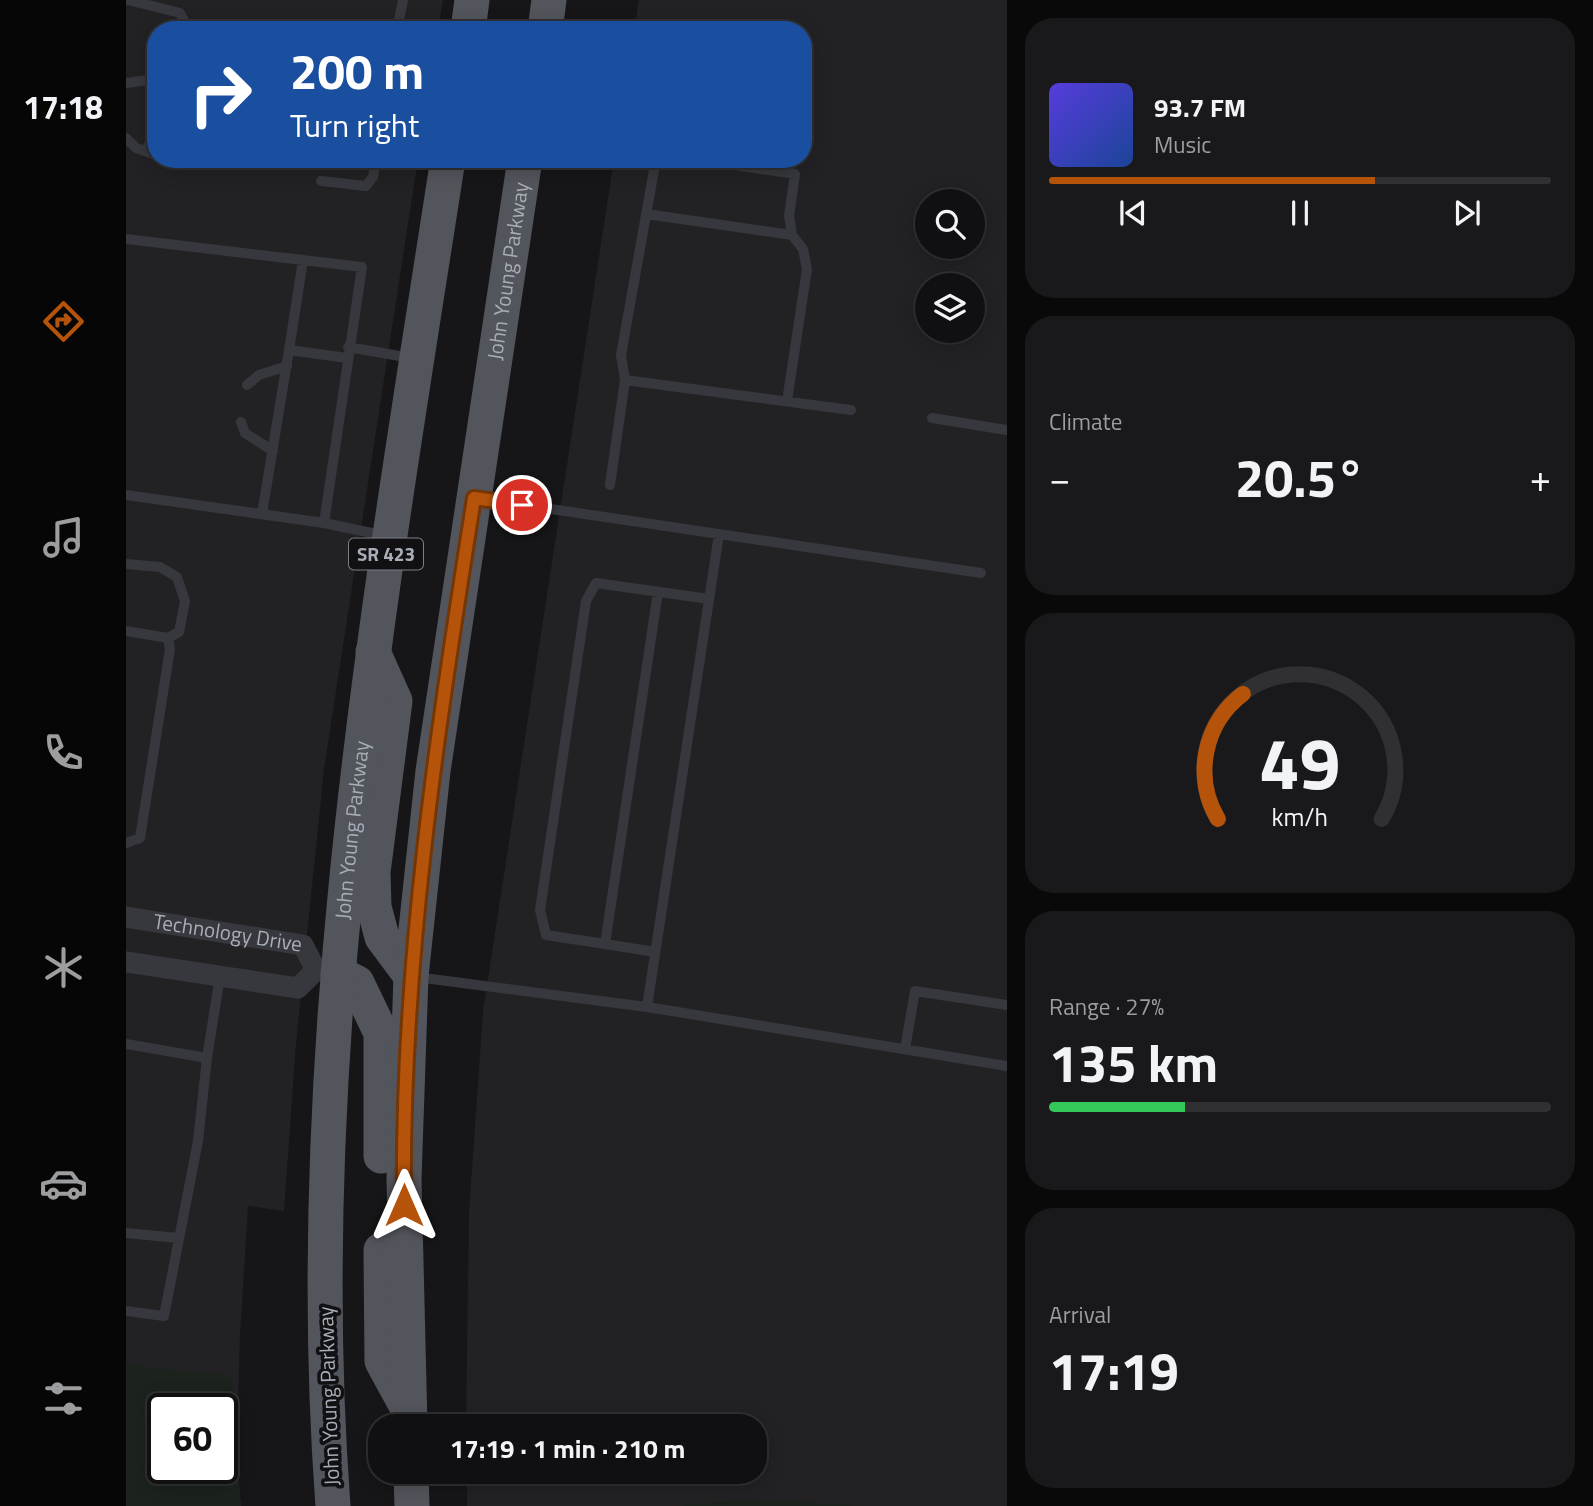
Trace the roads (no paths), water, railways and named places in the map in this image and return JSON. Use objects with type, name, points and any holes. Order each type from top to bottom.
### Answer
[{"type":"main road","points":[[469,21],[472,0]]},
{"type":"main road","points":[[546,21],[549,0]]},
{"type":"main road","name":"John Young Parkway","points":[[333,1506],[326,1286],[331,1080],[327,972],[389,536],[447,168]]},
{"type":"main road","name":"John Young Parkway","points":[[410,1414],[404,1179],[411,976],[433,771],[524,168]]},
{"type":"main road","points":[[373,652],[395,701],[373,872],[374,907],[382,937],[411,976]]},
{"type":"main road","points":[[327,972],[357,983],[381,1033],[382,1361],[408,1414]]},
{"type":"main road","points":[[411,1484],[412,1506]]},
{"type":"street","name":"Technology Drive","points":[[126,917],[303,945],[327,972],[298,988],[126,962]]},
{"type":"lane","points":[[128,0],[180,13],[184,21]]},
{"type":"lane","points":[[398,21],[402,0]]},
{"type":"lane","points":[[126,83],[147,80]]},
{"type":"lane","points":[[126,138],[136,148],[147,152]]},
{"type":"lane","points":[[321,181],[366,186],[373,177],[374,168]]},
{"type":"lane","points":[[610,485],[625,380],[621,355],[654,168]]},
{"type":"lane","points":[[755,168],[795,174],[789,216],[792,235],[803,249],[807,269],[787,401]]},
{"type":"lane","points":[[646,214],[792,235]]},
{"type":"lane","points":[[126,239],[362,268],[324,523]]},
{"type":"lane","points":[[262,514],[303,260]]},
{"type":"lane","points":[[289,350],[417,359]]},
{"type":"lane","points":[[247,385],[259,375],[287,366]]},
{"type":"lane","points":[[625,380],[850,410]]},
{"type":"lane","points":[[932,418],[1007,430]]},
{"type":"lane","points":[[241,422],[245,433],[273,451]]},
{"type":"lane","points":[[126,495],[324,523],[389,536]]},
{"type":"lane","points":[[474,498],[981,573]]},
{"type":"lane","points":[[647,1007],[719,534]]},
{"type":"lane","points":[[126,564],[160,567],[177,576],[185,601],[179,632],[168,638],[126,631]]},
{"type":"lane","points":[[655,952],[546,935],[540,910],[586,601],[596,583],[709,599]]},
{"type":"lane","points":[[604,944],[658,592]]},
{"type":"lane","points":[[126,843],[141,838],[170,649],[168,638]]},
{"type":"lane","points":[[126,1311],[164,1316],[198,1141],[220,976]]},
{"type":"lane","points":[[411,976],[647,1007],[1007,1066]]},
{"type":"lane","points":[[905,1049],[915,990],[1007,1005]]},
{"type":"lane","points":[[126,1044],[207,1058]]},
{"type":"lane","points":[[126,1233],[178,1238]]}]
